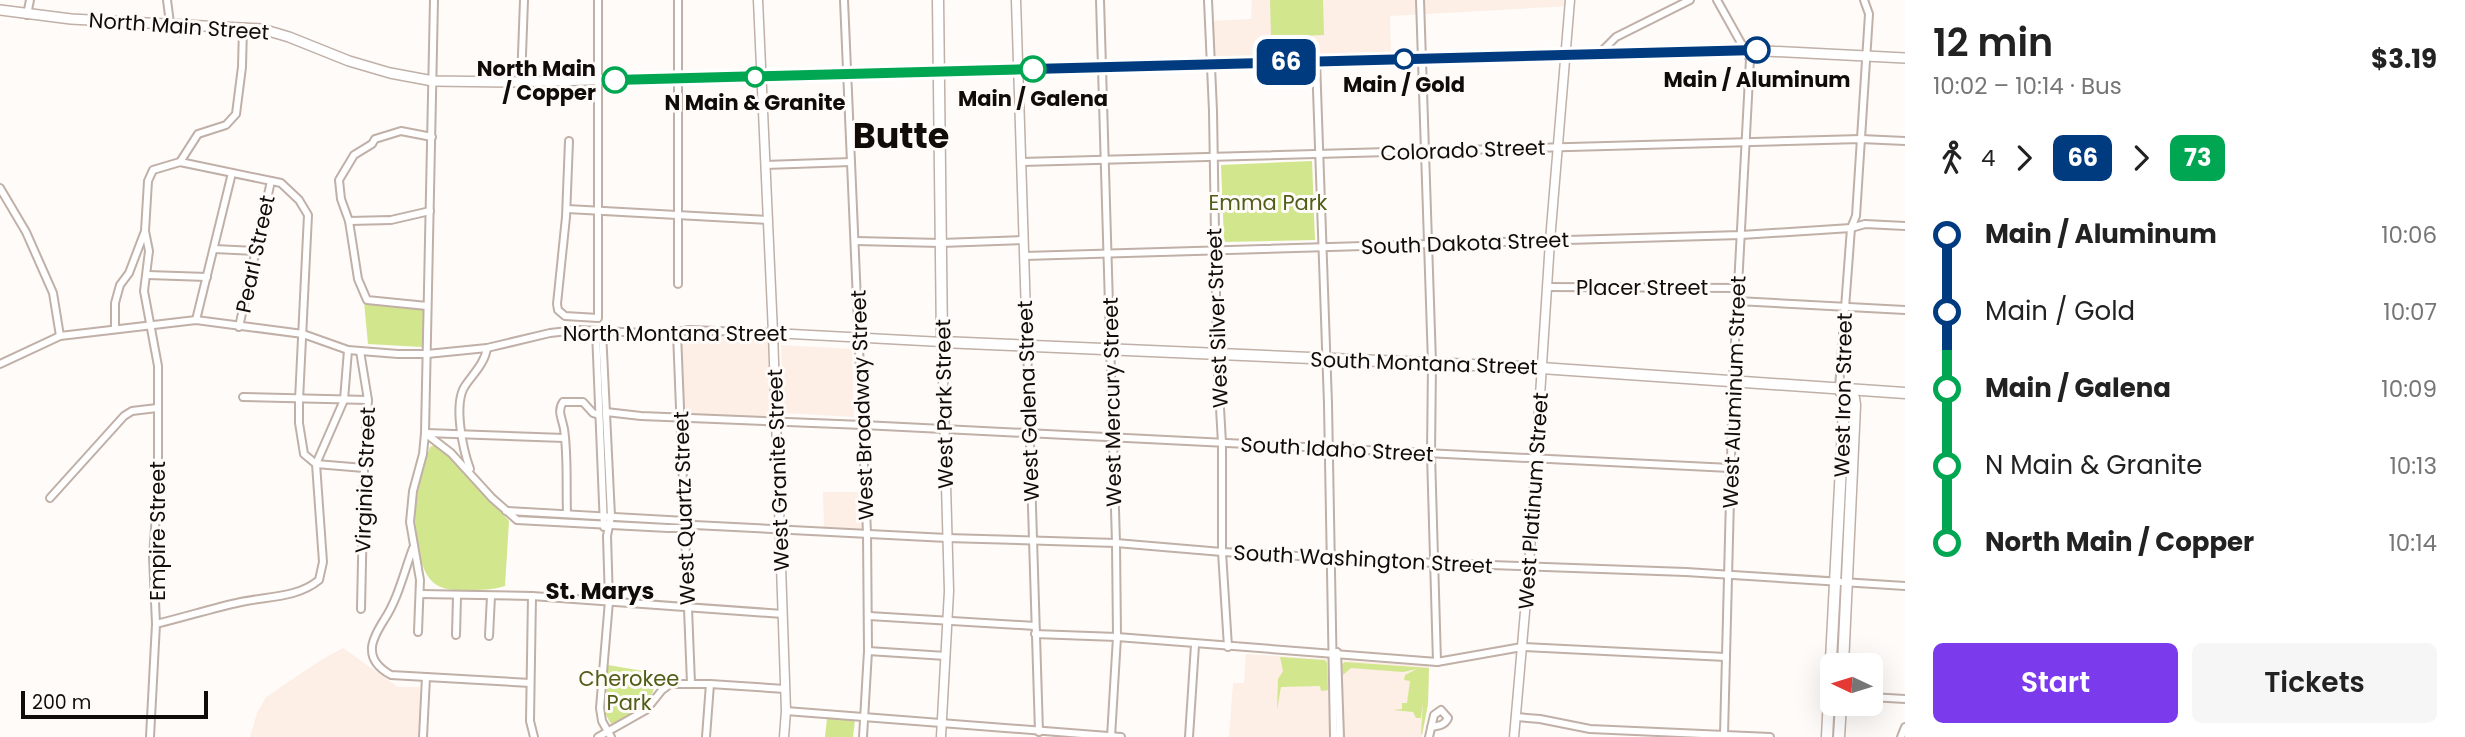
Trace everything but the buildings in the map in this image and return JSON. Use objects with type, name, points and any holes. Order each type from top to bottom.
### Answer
[{"type":"main road","name":"West Park Street","points":[[938,0],[942,342]]},
{"type":"main road","name":"North Main Street","points":[[0,10],[27,15],[115,22],[243,27],[279,33],[369,68],[433,81],[762,77],[1746,50],[1905,58]]},
{"type":"main road","name":"South Montana Street","points":[[942,342],[1541,368],[1905,393]]},
{"type":"main road","name":"West Iron Street","points":[[1832,653],[1843,389]]},
{"type":"main road","name":"West Iron Street","points":[[1843,389],[1854,398],[1855,405],[1844,653]]},
{"type":"main road","name":"West Iron Street","points":[[1827,737],[1829,716]]},
{"type":"main road","points":[[1839,737],[1840,716]]},
{"type":"street","points":[[27,15],[30,0]]},
{"type":"street","points":[[167,0],[170,23]]},
{"type":"street","points":[[418,632],[420,580],[410,522],[425,433],[433,0]]},
{"type":"street","points":[[521,82],[524,0]]},
{"type":"street","points":[[569,141],[567,209],[557,304],[561,313],[568,317],[598,318],[598,0]]},
{"type":"street","points":[[678,0],[678,284]]},
{"type":"street","name":"West Granite Street","points":[[758,0],[783,614],[786,711],[784,737]]},
{"type":"street","name":"West Broadway Street","points":[[844,0],[867,533],[869,616],[863,737]]},
{"type":"street","name":"West Galena Street","points":[[1016,0],[1039,732]]},
{"type":"street","name":"West Mercury Street","points":[[1100,0],[1116,543],[1116,637],[1111,737]]},
{"type":"street","name":"West Silver Street","points":[[1208,0],[1217,355],[1222,443],[1222,552],[1228,647]]},
{"type":"street","name":"West Platinum Street","points":[[1514,737],[1570,0]]},
{"type":"street","points":[[1666,0],[1671,9]]},
{"type":"street","points":[[1598,54],[1616,37],[1690,0]]},
{"type":"street","points":[[1717,0],[1746,50]]},
{"type":"street","name":"West Iron Street","points":[[1843,389],[1844,307],[1851,228],[1856,216],[1867,54],[1869,14],[1865,0]]},
{"type":"street","points":[[1420,2],[1432,363],[1431,454],[1437,662]]},
{"type":"street","points":[[180,162],[198,134],[226,125],[236,114],[242,67],[243,27]]},
{"type":"street","name":"West Aluminum Street","points":[[1724,735],[1733,381],[1750,58],[1746,50]]},
{"type":"street","points":[[1316,61],[1334,639],[1334,737]]},
{"type":"street","points":[[427,306],[367,300],[358,279],[339,180],[354,155],[372,144],[375,139],[401,131],[432,137]]},
{"type":"street","name":"Colorado Street","points":[[1021,162],[1861,139],[1905,141]]},
{"type":"street","points":[[115,328],[114,303],[145,230],[148,181],[153,170],[180,162],[281,183],[289,189],[308,215],[299,400],[299,423],[304,454],[316,464],[364,468]]},
{"type":"street","points":[[765,165],[851,162]]},
{"type":"street","points":[[196,320],[232,173]]},
{"type":"street","name":"Pearl Street","points":[[239,327],[271,181]]},
{"type":"street","points":[[0,188],[26,232],[53,293],[60,336]]},
{"type":"street","points":[[567,209],[767,220]]},
{"type":"street","points":[[349,221],[391,220],[430,211]]},
{"type":"street","name":"South Dakota Street","points":[[1024,256],[1741,234],[1851,228],[1865,224],[1905,226]]},
{"type":"street","name":"Empire Street","points":[[145,230],[149,251],[144,291],[158,366],[158,487],[153,557],[156,624],[150,737]]},
{"type":"street","points":[[855,241],[941,243],[1024,240]]},
{"type":"street","points":[[214,249],[257,251]]},
{"type":"street","points":[[148,275],[207,277]]},
{"type":"street","name":"Placer Street","points":[[1547,287],[1738,288]]},
{"type":"street","name":"Placer Street","points":[[1737,301],[1905,310]]},
{"type":"street","name":"North Montana Street","points":[[0,364],[60,336],[196,320],[303,334],[348,350],[427,354],[487,348],[550,333],[599,331],[667,334],[689,330],[942,342]]},
{"type":"street","points":[[599,331],[608,601],[600,708],[602,721],[609,734]]},
{"type":"street","name":"West Quartz Street","points":[[677,333],[691,683]]},
{"type":"street","name":"West Park Street","points":[[941,737],[948,621],[942,342]]},
{"type":"street","points":[[472,475],[460,417],[462,392],[481,363],[487,348]]},
{"type":"street","points":[[156,624],[242,602],[296,593],[307,590],[319,580],[323,562],[316,464],[344,400],[348,350]]},
{"type":"street","name":"Virginia Street","points":[[362,351],[368,400],[362,609]]},
{"type":"street","points":[[243,397],[368,400]]},
{"type":"street","name":"South Idaho Street","points":[[564,438],[561,404],[583,402],[593,413],[1730,468]]},
{"type":"street","points":[[50,498],[124,416],[132,411],[157,408]]},
{"type":"street","points":[[425,433],[564,438],[567,514]]},
{"type":"street","points":[[425,433],[451,453],[492,498],[520,520],[684,528],[694,525]]},
{"type":"street","points":[[506,510],[684,520],[694,525]]},
{"type":"street","name":"South Washington Street","points":[[694,525],[947,538],[1116,543],[1222,552],[1905,586]]},
{"type":"street","points":[[413,546],[393,606],[379,627],[371,648],[375,661],[382,670],[391,675],[530,683]]},
{"type":"street","points":[[421,594],[532,596],[783,614]]},
{"type":"street","points":[[456,635],[457,596]]},
{"type":"street","points":[[489,636],[491,596]]},
{"type":"street","points":[[532,596],[530,721],[534,737]]},
{"type":"street","points":[[869,616],[1035,626]]},
{"type":"street","points":[[1035,634],[1116,637],[1437,662],[1522,647],[1726,657]]},
{"type":"street","points":[[1189,737],[1195,645]]},
{"type":"street","points":[[868,651],[946,656]]},
{"type":"street","points":[[1334,655],[1340,737]]},
{"type":"street","points":[[423,737],[426,677]]},
{"type":"street","points":[[598,737],[609,734],[650,708],[667,685],[691,683],[785,689]]},
{"type":"street","points":[[706,737],[710,684]]},
{"type":"street","points":[[1883,698],[1905,699]]},
{"type":"street","points":[[786,711],[942,722],[1027,734],[1039,732],[1121,737]]},
{"type":"street","points":[[1516,717],[1590,729],[1770,737]]},
{"type":"street","points":[[1901,737],[1905,726]]},
{"type":"street","points":[[1429,737],[1431,727]]},
{"type":"shaded area","points":[[1252,0],[1570,0],[1569,6],[1390,16],[1391,59],[1211,64],[1209,21],[1251,19]]},
{"type":"shaded area","points":[[676,333],[773,333],[776,421],[681,418]]},
{"type":"shaded area","points":[[781,345],[852,349],[854,417],[784,413]]},
{"type":"shaded area","points":[[823,492],[865,492],[867,533],[824,532]]},
{"type":"shaded area","points":[[343,648],[398,687],[420,687],[419,737],[250,737],[257,713],[266,697]]},
{"type":"shaded area","points":[[1246,654],[1429,666],[1428,703],[1422,737],[1229,737],[1233,683],[1244,683]]},
{"type":"green space","points":[[1270,0],[1323,0],[1324,35],[1271,37]]},
{"type":"green space","name":"Emma Park","points":[[1312,161],[1315,240],[1224,242],[1221,165]]},
{"type":"green space","points":[[364,302],[424,308],[422,347],[368,344]]},
{"type":"green space","points":[[434,445],[448,454],[509,521],[505,586],[482,590],[448,589],[434,583],[425,571],[416,539],[415,512],[422,473],[430,447]]},
{"type":"green space","points":[[1280,657],[1325,660],[1328,690],[1321,691],[1320,686],[1281,687],[1277,710],[1278,679],[1283,671]]},
{"type":"green space","points":[[1345,662],[1429,668],[1428,704],[1422,735],[1423,702],[1421,718],[1416,718],[1413,712],[1393,710],[1402,709],[1402,703],[1407,703],[1410,681],[1404,680],[1405,675],[1417,669],[1403,672],[1351,668],[1343,675],[1341,665]]},
{"type":"green space","name":"Cherokee Park","points":[[608,665],[643,671],[654,685],[653,693],[645,705],[611,724],[605,713]]},
{"type":"green space","points":[[827,718],[855,720],[853,737],[825,737]]},
{"type":"bus line","name":"66","points":[[1033,69],[1757,50]]},
{"type":"bus line","name":"73","points":[[615,80],[1033,69]]},
{"type":"place","name":"Main / Aluminum","points":[[1757,50]]},
{"type":"place","name":"Main / Gold","points":[[1404,59]]},
{"type":"place","name":"Main / Galena","points":[[1033,69]]},
{"type":"place","name":"N Main & Granite","points":[[755,77]]},
{"type":"place","name":"North Main / Copper","points":[[615,80]]},
{"type":"district","name":"Butte","points":[[901,135]]},
{"type":"district","name":"St. Marys","points":[[600,591]]}]
